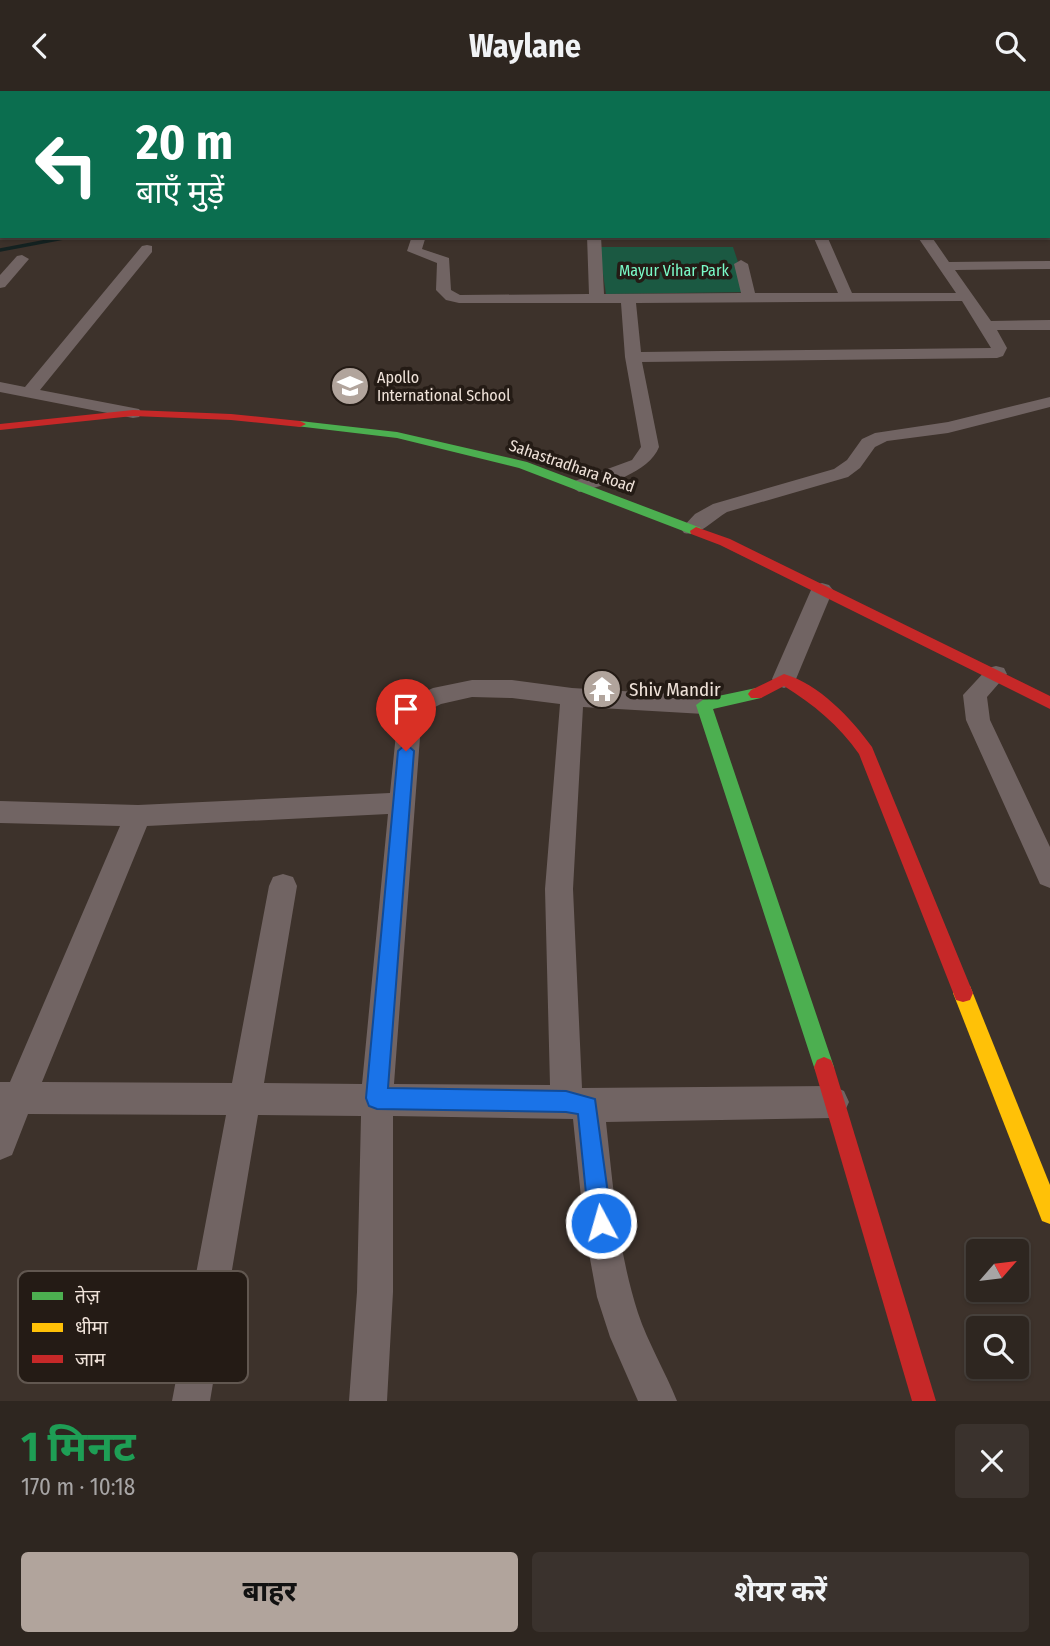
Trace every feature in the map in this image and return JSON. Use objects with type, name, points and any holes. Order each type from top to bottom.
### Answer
[{"type":"main road","name":"Sahastradhara Road","points":[[0,427],[133,413],[231,417],[397,436],[523,465],[725,542],[1050,703]]},
{"type":"main road","points":[[924,1401],[824,1066],[704,705],[754,695],[784,679],[817,698],[839,715],[855,733],[866,751],[1048,1203]]},
{"type":"street","points":[[418,238],[414,251],[444,261],[442,291],[450,297],[966,297]]},
{"type":"street","points":[[594,238],[597,299]]},
{"type":"street","points":[[821,238],[848,298]]},
{"type":"street","points":[[633,357],[997,353],[999,348],[987,326],[925,238]]},
{"type":"street","points":[[29,393],[147,249]]},
{"type":"street","points":[[0,284],[22,258]]},
{"type":"street","points":[[741,264],[750,298]]},
{"type":"street","points":[[946,266],[1050,265]]},
{"type":"street","points":[[579,486],[621,472],[646,457],[650,447],[633,357],[628,298]]},
{"type":"street","points":[[987,326],[1050,325]]},
{"type":"street","points":[[0,387],[133,413]]},
{"type":"street","points":[[691,529],[702,518],[720,509],[841,473],[858,463],[862,449],[884,435],[933,430],[1023,406],[1050,402]]},
{"type":"street","points":[[784,679],[822,590]]},
{"type":"street","points":[[996,674],[975,695],[978,720],[1050,876]]},
{"type":"street","points":[[368,1401],[375,1292],[377,1098],[409,724],[415,706],[435,694],[463,688],[523,690],[572,697],[704,705]]},
{"type":"street","points":[[572,697],[559,889],[577,1104],[615,1297],[628,1338],[658,1401]]},
{"type":"street","points":[[0,813],[138,816],[402,803]]},
{"type":"street","points":[[0,1143],[9,1098],[138,816]]},
{"type":"street","points":[[214,1271],[283,886]]},
{"type":"street","points":[[9,1098],[377,1098],[577,1104],[834,1102]]},
{"type":"street","points":[[191,1401],[194,1383]]},
{"type":"green space","name":"Mayur Vihar Park","points":[[599,247],[733,247],[748,292],[606,294]]},
{"type":"waterway","points":[[0,250],[63,238]]},
{"type":"traffic: fast","points":[[300,424],[397,435],[523,465],[696,531]]},
{"type":"traffic: fast","points":[[756,694],[704,705],[824,1067]]},
{"type":"traffic: slow","points":[[963,993],[1050,1213]]},
{"type":"traffic: jam","points":[[0,427],[133,413],[231,417],[300,424]]},
{"type":"traffic: jam","points":[[696,531],[725,542],[1050,703]]},
{"type":"traffic: jam","points":[[756,694],[784,679],[829,710],[858,739],[866,751],[963,993]]},
{"type":"traffic: jam","points":[[824,1067],[924,1401]]},
{"type":"place","name":"Apollo International School","points":[[350,386]]},
{"type":"place","name":"Shiv Mandir","points":[[602,689]]},
{"type":"route","points":[[406,751],[377,1098],[566,1101],[588,1106],[601,1223]]}]
